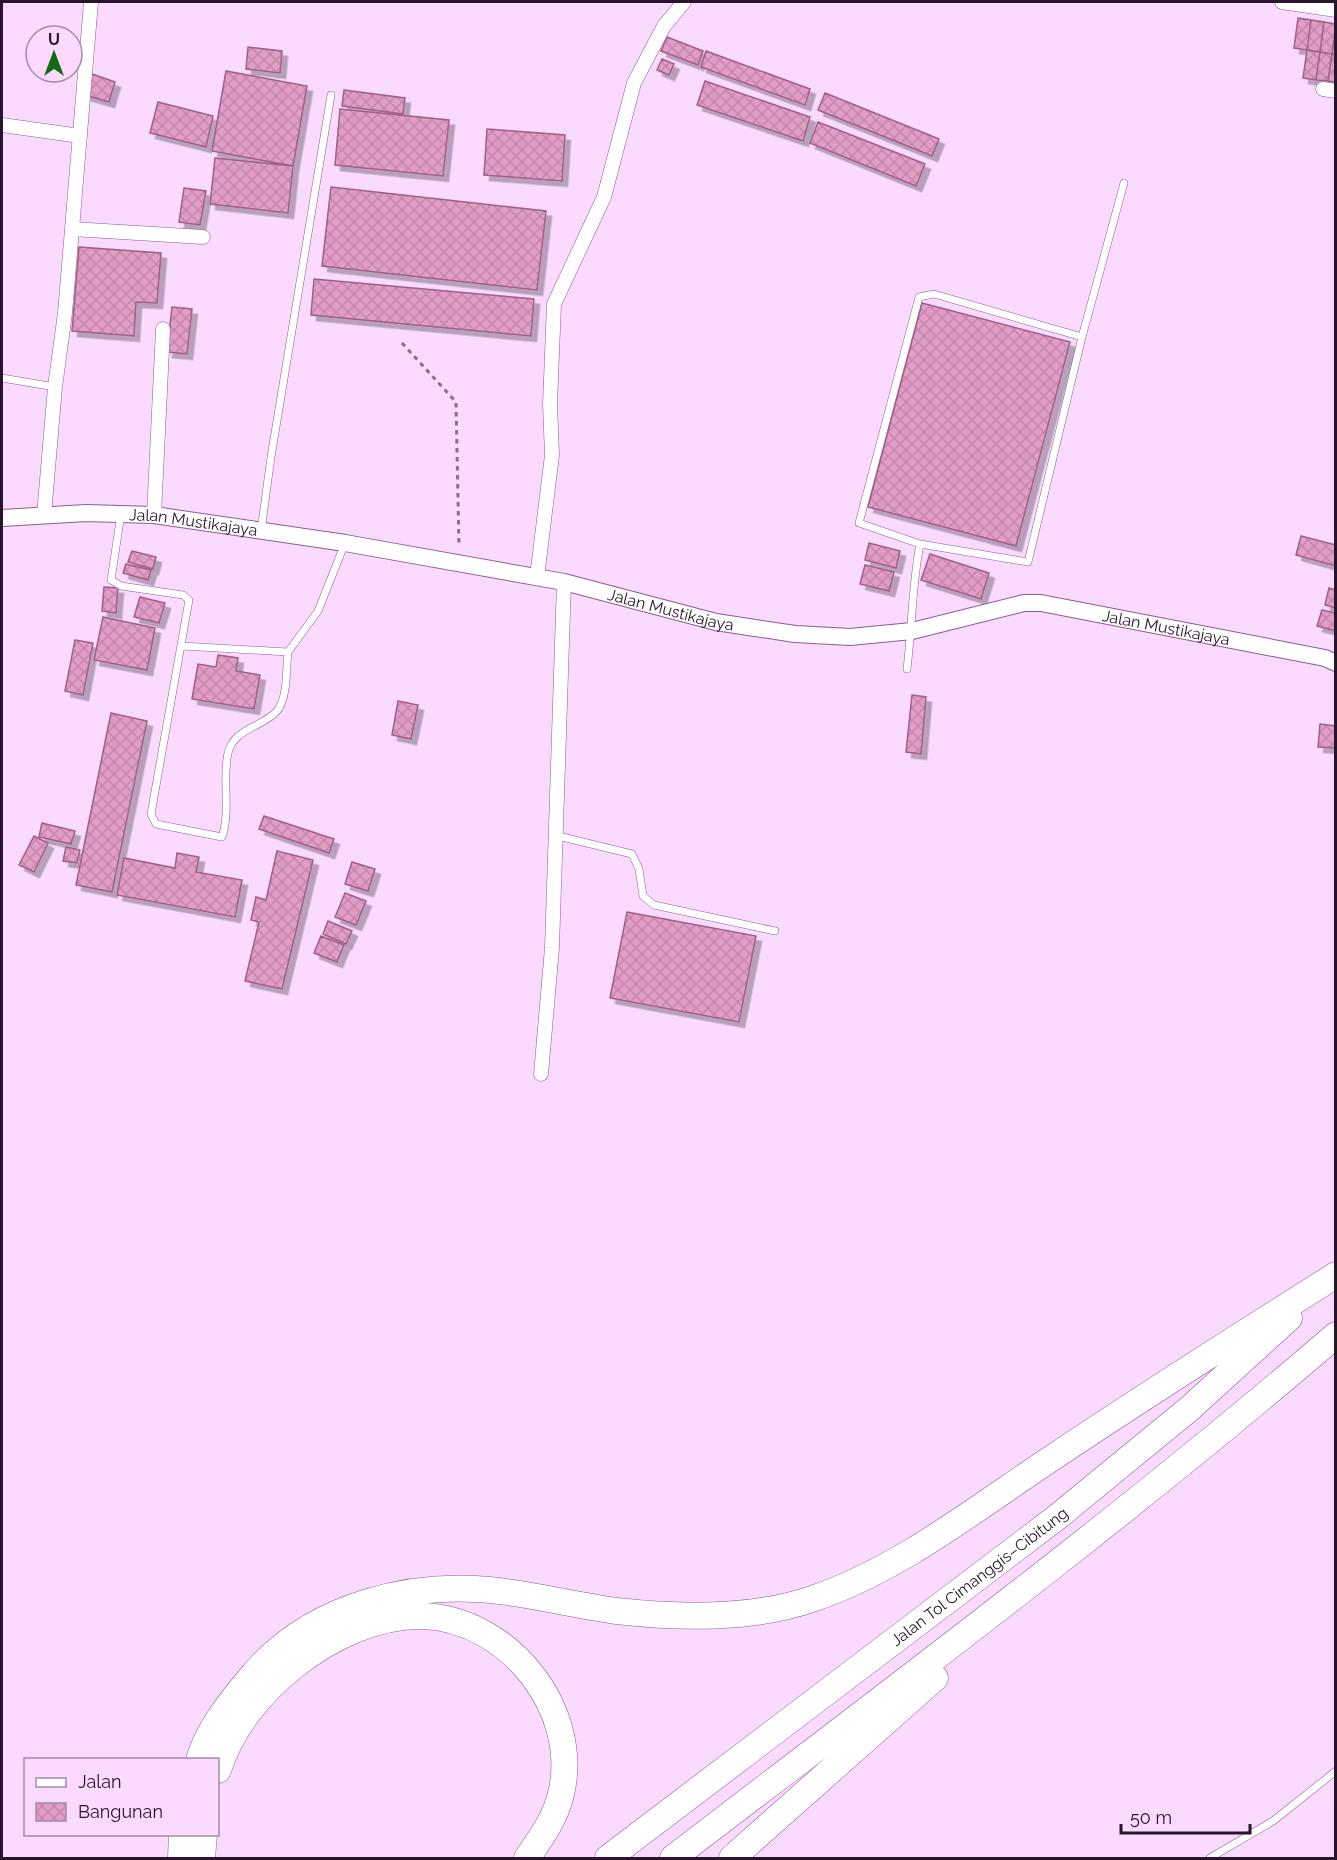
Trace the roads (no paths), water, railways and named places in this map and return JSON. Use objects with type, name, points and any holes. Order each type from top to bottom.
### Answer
[{"type":"highway","points":[[200,1758],[204,1744],[232,1700],[268,1658],[306,1630],[346,1608],[386,1597],[425,1590],[462,1588],[505,1591],[616,1611],[665,1615],[721,1614],[770,1610],[811,1599],[860,1579],[949,1527],[1177,1374],[1335,1276]]},
{"type":"highway","name":"Jalan Tol Cimanggis–Cibitung","points":[[608,1858],[1056,1518],[1189,1409],[1335,1276]]},
{"type":"highway","points":[[673,1858],[1085,1543],[1212,1441],[1335,1335]]},
{"type":"highway","points":[[732,1858],[1085,1543]]},
{"type":"highway","points":[[219,1767],[223,1754],[246,1713],[278,1679],[313,1651],[352,1631],[389,1619],[424,1616],[462,1623],[492,1637],[524,1664],[543,1689],[559,1728],[563,1759],[561,1794],[548,1828],[527,1858]]},
{"type":"highway","points":[[181,1858],[182,1836]]},
{"type":"highway","points":[[202,1858],[204,1836]]},
{"type":"street","points":[[44,515],[55,387],[65,313],[91,2]]},
{"type":"street","points":[[537,577],[552,455],[550,404],[554,304],[604,197],[634,83],[664,26],[684,2]]},
{"type":"street","points":[[1282,2],[1335,10]]},
{"type":"street","points":[[2,125],[80,136]]},
{"type":"street","points":[[72,229],[203,237]]},
{"type":"street","points":[[154,515],[163,329]]},
{"type":"street","name":"Jalan Mustikajaya","points":[[2,518],[122,513],[154,515],[345,543],[564,582],[716,622],[795,634],[849,637],[912,631],[1024,603],[1041,603],[1251,642],[1324,658],[1335,663]]},
{"type":"street","points":[[541,1074],[552,948],[564,582]]},
{"type":"lane","points":[[261,531],[271,457],[332,95]]},
{"type":"lane","points":[[1082,337],[934,294],[919,297],[858,519],[859,524],[920,544],[1028,562],[1082,337],[1124,183]]},
{"type":"lane","points":[[2,378],[55,387]]},
{"type":"lane","points":[[122,513],[111,580],[121,586],[183,595],[189,600],[152,819],[156,824],[217,837],[222,837],[224,830],[228,752],[235,739],[276,712],[281,704],[288,652],[318,611],[345,543]]},
{"type":"lane","points":[[907,669],[912,631],[914,574],[920,544]]},
{"type":"lane","points":[[182,646],[288,652]]},
{"type":"lane","points":[[554,835],[632,854],[639,869],[643,896],[654,905],[776,931]]},
{"type":"lane","points":[[1210,1858],[1273,1821],[1335,1771]]}]
